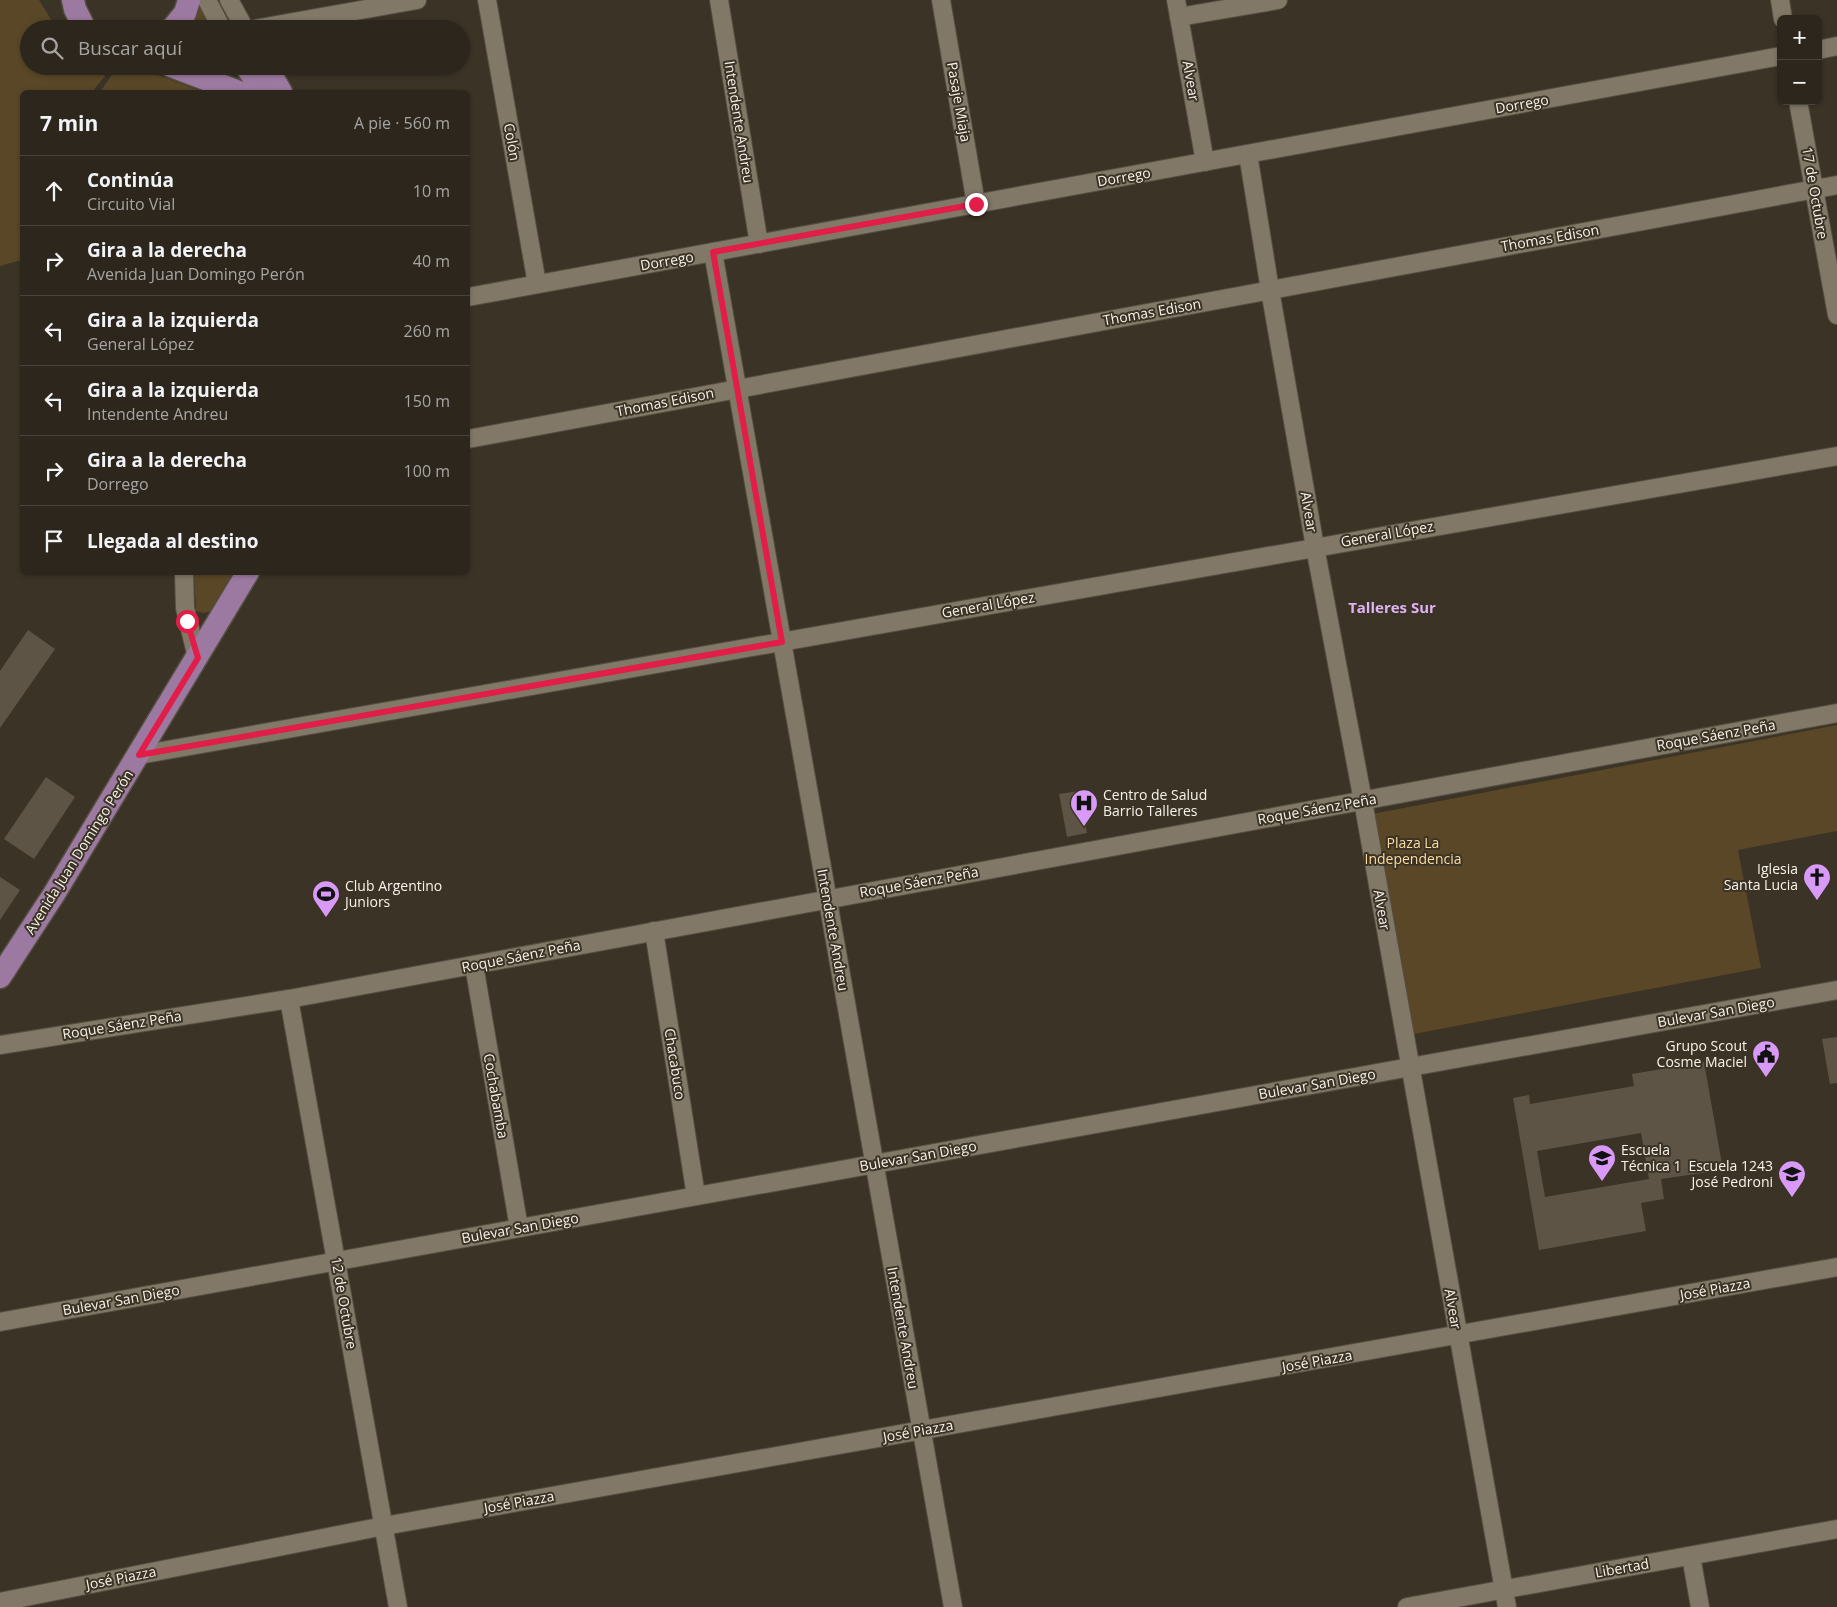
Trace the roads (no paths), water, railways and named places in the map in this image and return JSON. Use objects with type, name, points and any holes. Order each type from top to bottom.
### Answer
[{"type":"main road","points":[[73,0],[80,20]]},
{"type":"main road","points":[[179,20],[185,13],[188,0]]},
{"type":"main road","points":[[195,75],[234,90]]},
{"type":"main road","points":[[252,75],[262,90]]},
{"type":"main road","points":[[271,75],[280,90]]},
{"type":"main road","name":"Avenida Juan Domingo Perón","points":[[0,977],[54,894],[198,658],[246,575]]},
{"type":"street","points":[[207,0],[217,20]]},
{"type":"street","points":[[229,0],[240,20]]},
{"type":"street","points":[[305,20],[417,0]]},
{"type":"street","name":"Colón","points":[[487,0],[537,284]]},
{"type":"street","name":"Intendente Andreu","points":[[719,0],[759,244]]},
{"type":"street","name":"Pasaje Miaja","points":[[941,0],[976,204]]},
{"type":"street","points":[[1178,8],[1278,0]]},
{"type":"street","points":[[1780,0],[1782,15]]},
{"type":"street","name":"Alvear","points":[[1178,8],[1205,162]]},
{"type":"street","points":[[1822,49],[1837,46]]},
{"type":"street","name":"Dorrego","points":[[470,297],[1777,57]]},
{"type":"street","name":"17 de Octubre","points":[[1799,105],[1837,315]]},
{"type":"street","name":"Alvear","points":[[1248,154],[1270,290],[1507,1607]]},
{"type":"street","name":"Thomas Edison","points":[[470,439],[1837,185]]},
{"type":"street","name":"Intendente Andreu","points":[[713,252],[953,1607]]},
{"type":"street","name":"General López","points":[[139,755],[1837,456]]},
{"type":"street","points":[[184,575],[187,621],[198,658]]},
{"type":"street","name":"Roque Sáenz Peña","points":[[0,1045],[289,999],[1837,713]]},
{"type":"street","name":"Chacabuco","points":[[654,931],[696,1196]]},
{"type":"street","name":"Cochabamba","points":[[474,964],[519,1228]]},
{"type":"street","name":"Bulevar San Diego","points":[[0,1322],[1837,990]]},
{"type":"street","name":"12 de Octubre","points":[[289,999],[398,1607]]},
{"type":"street","name":"José Piazza","points":[[0,1602],[384,1526],[1837,1267]]},
{"type":"street","name":"Libertad","points":[[1408,1607],[1837,1529]]},
{"type":"street","points":[[1691,1556],[1700,1607]]},
{"type":"place","name":"Centro de Salud Barrio Talleres","points":[[1084,827]]},
{"type":"place","name":"Iglesia Santa Lucia","points":[[1817,901]]},
{"type":"place","name":"Club Argentino Juniors","points":[[326,918]]},
{"type":"place","name":"Grupo Scout Cosme Maciel","points":[[1766,1078]]},
{"type":"place","name":"Escuela Técnica 1","points":[[1602,1182]]},
{"type":"place","name":"Escuela 1243 José Pedroni","points":[[1792,1198]]},
{"type":"district","name":"Talleres Sur","points":[[1392,608]]},
{"type":"park label","name":"Plaza La Independencia","points":[[1413,852]]}]
